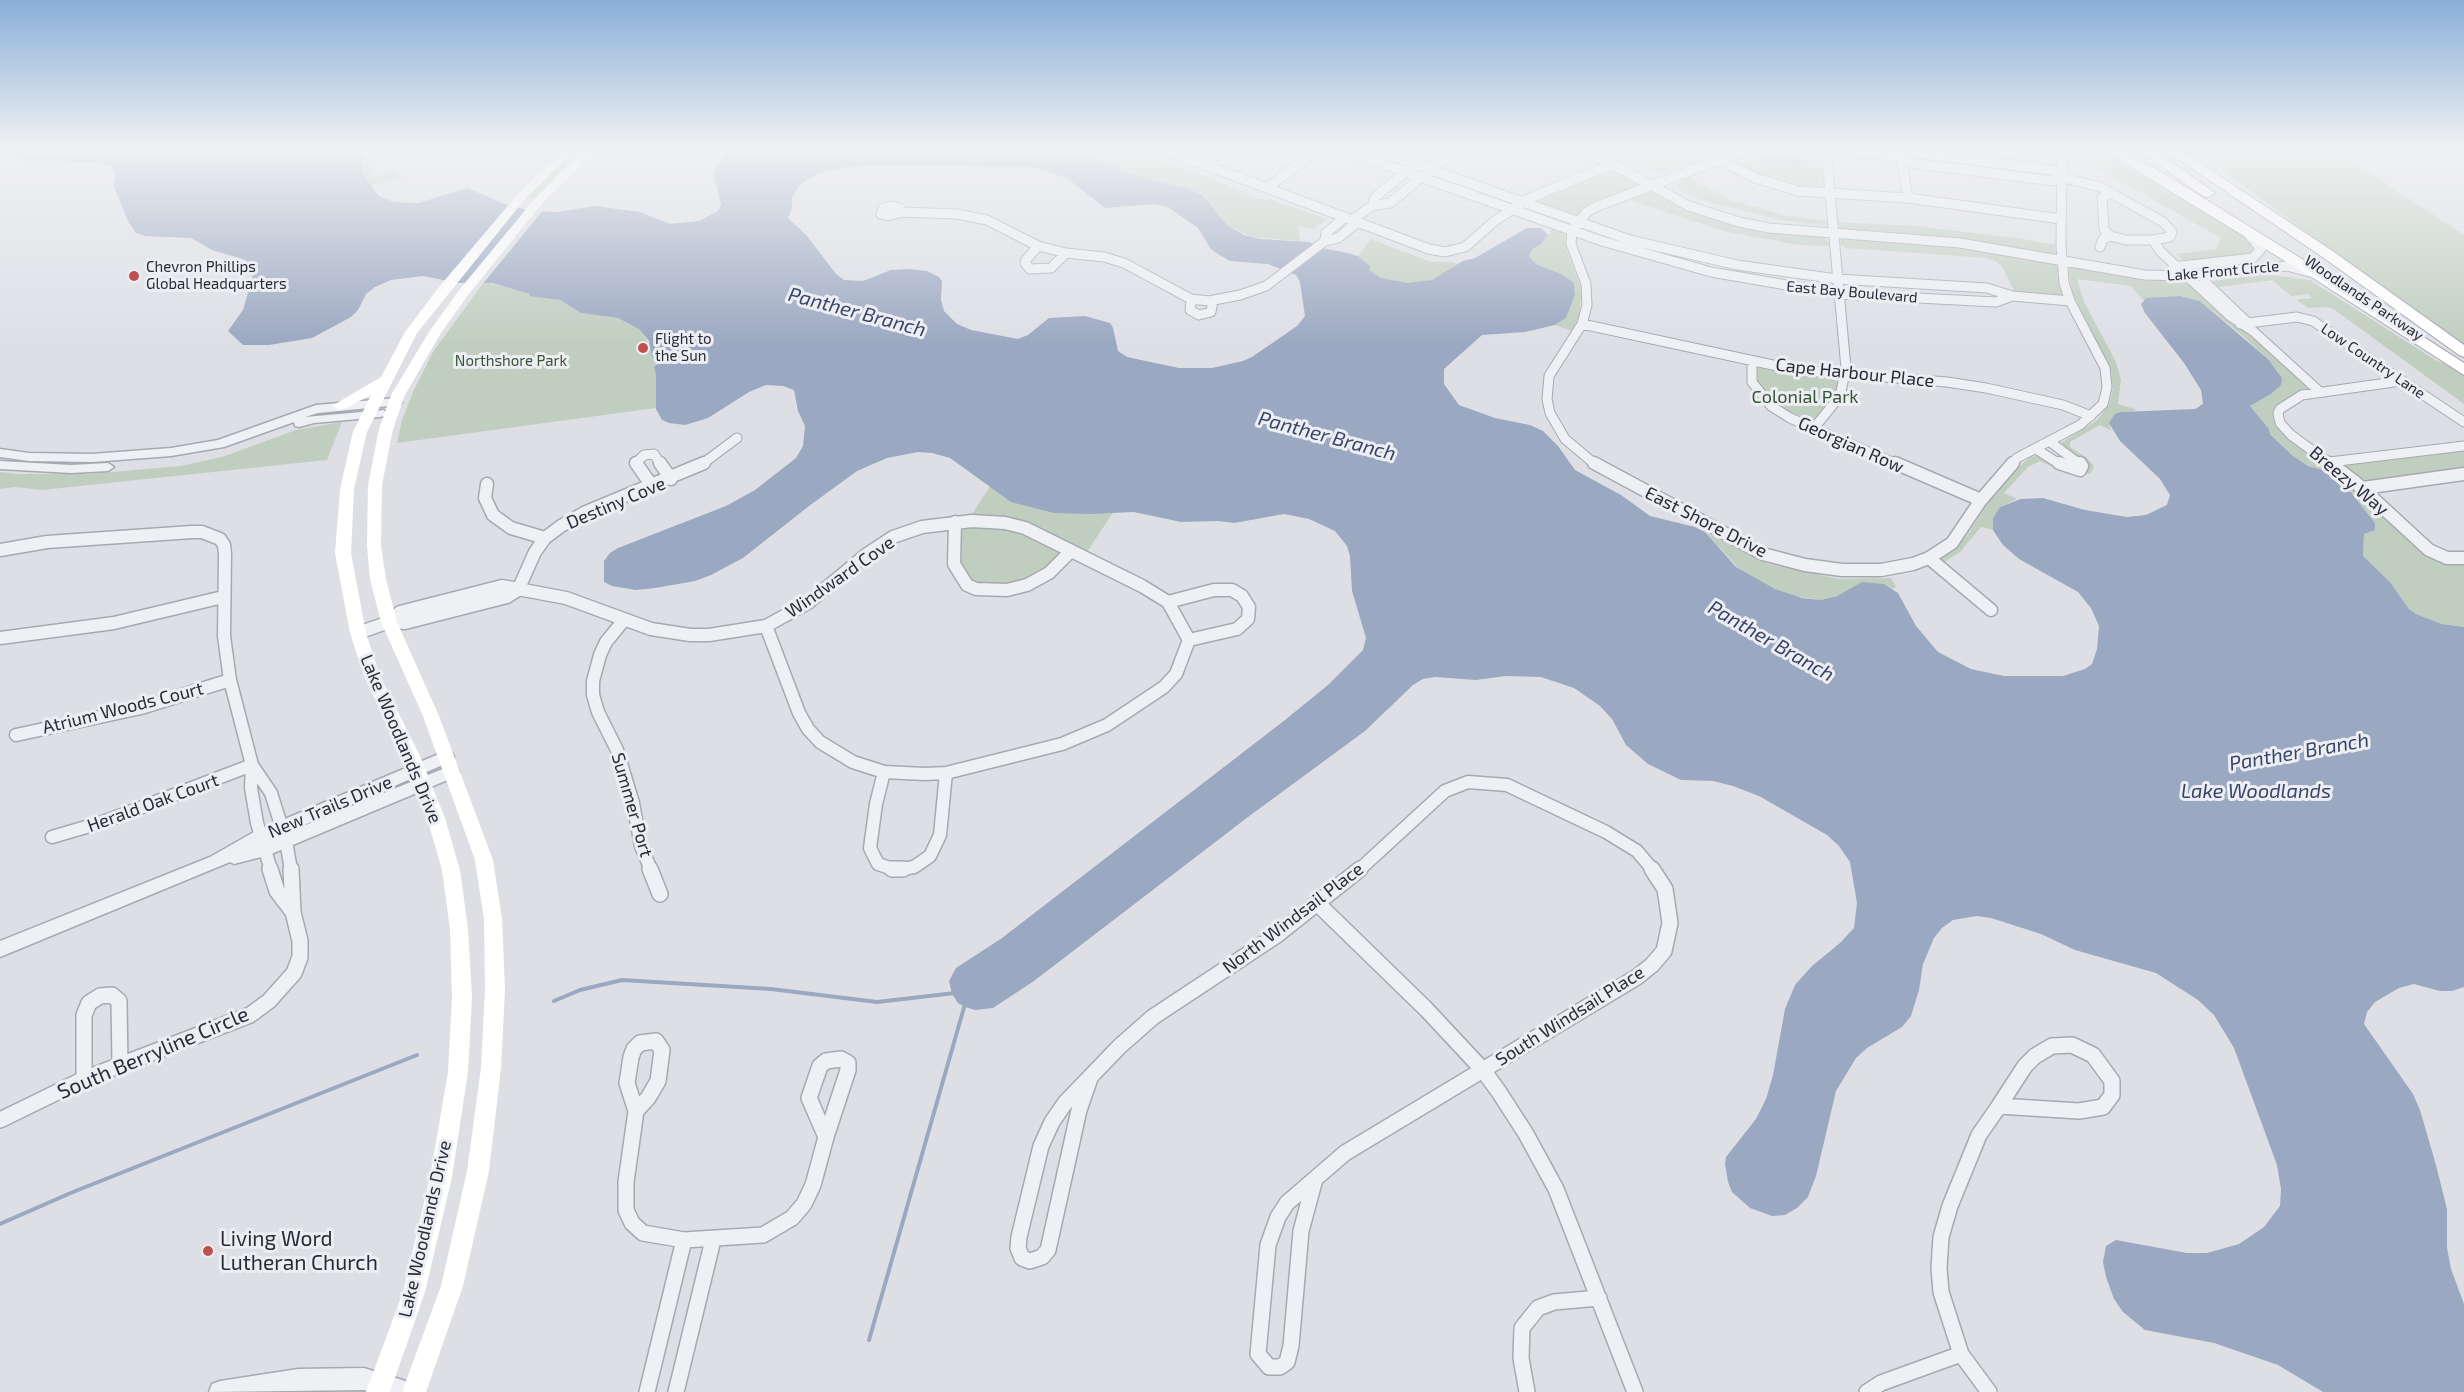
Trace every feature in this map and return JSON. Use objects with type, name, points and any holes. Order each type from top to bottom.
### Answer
[{"type":"main road","name":"Lake Woodlands Drive","points":[[380,1388],[414,1292],[441,1177],[458,1072],[462,998],[459,929],[451,870],[436,818],[406,745],[372,676],[358,633],[343,553],[343,519],[353,460],[385,378],[411,332],[507,214]]},
{"type":"main road","name":"Lake Woodlands Drive","points":[[414,1392],[452,1286],[478,1171],[491,1068],[495,990],[493,919],[484,861],[431,716],[389,622],[378,579],[374,512],[380,455],[394,407],[430,340],[464,292],[528,214]]},
{"type":"main road","points":[[2219,214],[2464,368]]},
{"type":"main road","name":"Woodlands Parkway","points":[[2239,214],[2464,368]]},
{"type":"main road","name":"Woodlands Parkway","points":[[2267,214],[2464,352]]},
{"type":"main road","points":[[2276,214],[2329,255]]},
{"type":"main road","points":[[339,406],[367,392],[385,378]]},
{"type":"street","points":[[956,214],[987,220],[1038,246],[1124,262],[1191,298],[1213,301],[1263,288],[1288,272],[1323,243],[1337,239],[1345,233],[1352,220]]},
{"type":"street","points":[[1336,214],[1434,251],[1450,252],[1465,247],[1505,214]]},
{"type":"street","points":[[1323,243],[1325,234],[1332,228],[1361,214]]},
{"type":"street","points":[[1530,214],[1575,226]]},
{"type":"street","points":[[1549,214],[1575,226]]},
{"type":"street","points":[[1575,226],[1588,214]]},
{"type":"street","name":"Lake Front Circle","points":[[1714,214],[1739,222],[1795,232],[1960,243],[2145,275],[2257,256],[2261,249],[2246,231]]},
{"type":"street","points":[[1814,428],[1840,396],[1846,376],[1831,214]]},
{"type":"street","points":[[2024,214],[2061,219]]},
{"type":"street","name":"East Shore Drive","points":[[1575,226],[1572,250],[1588,295],[1582,324],[1549,376],[1547,399],[1554,422],[1565,439],[1602,470],[1763,554],[1805,565],[1842,570],[1881,570],[1913,564],[1929,558],[1952,543],[1981,501],[2017,458],[2080,425],[2103,404],[2107,387],[2106,368],[2070,301],[2064,283],[2061,214]]},
{"type":"street","points":[[2103,214],[2104,229],[2110,236],[2126,240],[2153,240],[2170,237],[2172,232],[2169,227],[2147,214]]},
{"type":"street","name":"East Bay Boulevard","points":[[1575,226],[1644,244],[1764,269],[1837,279],[1987,288],[2012,296],[2070,301]]},
{"type":"street","name":"East Bay Boulevard","points":[[1575,226],[1634,252],[1759,282],[1839,294],[1996,302],[2012,296]]},
{"type":"street","points":[[1332,228],[1345,233]]},
{"type":"street","points":[[2100,247],[2103,239],[2110,236]]},
{"type":"street","points":[[2153,240],[2170,251],[2183,270],[2320,392],[2401,381]]},
{"type":"street","points":[[1038,246],[1026,260],[1025,263],[1030,269],[1051,268],[1066,253]]},
{"type":"street","points":[[1693,268],[1699,256]]},
{"type":"street","name":"Lake Front Circle","points":[[2183,270],[2197,275],[2288,266],[2318,275]]},
{"type":"street","points":[[2197,275],[2247,326]]},
{"type":"street","points":[[1191,298],[1190,310],[1199,315],[1211,312],[1213,301]]},
{"type":"street","name":"Low Country Lane","points":[[2247,326],[2297,317],[2309,320],[2464,422]]},
{"type":"street","name":"Cape Harbour Place","points":[[1582,324],[1796,370],[1846,376],[1947,382],[1986,388],[2063,405],[2091,416]]},
{"type":"street","name":"Georgian Row","points":[[1752,361],[1752,382],[1759,393],[1771,406],[1790,418],[1981,501]]},
{"type":"street","name":"Breezy Way","points":[[2320,392],[2302,395],[2280,409],[2278,418],[2284,429],[2363,488],[2429,550],[2446,558],[2464,558]]},
{"type":"street","points":[[0,453],[29,457],[167,457],[220,444],[316,409],[339,406],[371,409]]},
{"type":"street","points":[[0,465],[71,469],[220,453],[314,419],[394,407]]},
{"type":"street","name":"Destiny Cove","points":[[518,590],[535,552],[545,538],[586,512],[671,479],[713,458],[737,438]]},
{"type":"street","points":[[2036,449],[2065,468],[2080,470],[2082,466],[2079,461],[2049,441]]},
{"type":"street","points":[[2330,462],[2464,446]]},
{"type":"street","points":[[652,486],[636,463],[644,455],[654,454],[671,479]]},
{"type":"street","points":[[71,469],[82,458]]},
{"type":"street","points":[[2363,488],[2464,474]]},
{"type":"street","points":[[487,484],[485,498],[492,515],[511,528],[545,538]]},
{"type":"street","name":"Windward Cove","points":[[518,590],[566,598],[651,629],[690,634],[718,633],[766,626],[808,603],[867,554],[893,537],[922,527],[955,522],[988,521],[1025,528],[1142,586],[1168,602],[1189,640]]},
{"type":"street","points":[[955,522],[954,564],[967,585],[976,589],[1007,590],[1027,585],[1049,573],[1070,552]]},
{"type":"street","name":"South Berryline Circle","points":[[0,550],[47,542],[202,532],[220,539],[224,545],[224,636],[230,680],[252,765],[251,788],[262,844],[277,891],[293,912]]},
{"type":"street","points":[[1929,558],[1991,610]]},
{"type":"street","points":[[358,633],[389,622],[405,624],[507,597],[518,590]]},
{"type":"street","points":[[766,626],[799,712],[808,729],[820,741],[853,762],[884,772],[946,773],[1062,744],[1107,725],[1164,687],[1176,674],[1189,640],[1237,629],[1248,619],[1249,607],[1242,596],[1232,590],[1214,590],[1168,602]]},
{"type":"street","points":[[0,638],[114,623],[223,597]]},
{"type":"street","name":"Summer Port","points":[[624,620],[606,642],[600,655],[593,681],[593,695],[598,712],[617,750],[633,803],[641,846],[660,894]]},
{"type":"street","name":"Atrium Woods Court","points":[[16,735],[141,708],[230,680]]},
{"type":"street","name":"New Trails Drive","points":[[0,949],[262,844],[448,764]]},
{"type":"street","name":"South Berryline Circle","points":[[5,1117],[84,1079],[250,1015],[269,1001],[294,973],[300,957],[300,941],[293,912],[293,883],[284,834],[271,793],[252,765]]},
{"type":"street","name":"Herald Oak Court","points":[[52,837],[103,822],[252,765]]},
{"type":"street","points":[[884,772],[876,804],[870,848],[878,864],[896,870],[914,867],[930,856],[939,835],[946,773]]},
{"type":"street","name":"North Windsail Place","points":[[1090,1078],[1079,1110],[1048,1250],[1042,1257],[1030,1261],[1023,1258],[1018,1248],[1019,1237],[1041,1146],[1052,1122],[1065,1103],[1120,1046],[1153,1017],[1277,935],[1318,904],[1347,881],[1445,791],[1456,786],[1481,782],[1507,785],[1569,814]]},
{"type":"street","name":"South Windsail Place","points":[[1315,1179],[1301,1231],[1291,1346],[1287,1362],[1280,1367],[1269,1367],[1258,1354],[1268,1245],[1278,1217],[1287,1203],[1345,1153],[1638,977],[1664,951],[1668,938],[1669,907],[1665,889],[1648,863],[1623,841],[1569,814]]},
{"type":"street","points":[[1318,904],[1426,1009],[1483,1070],[1522,1128],[1556,1189],[1635,1392]]},
{"type":"street","points":[[84,1079],[84,1015],[89,1003],[100,996],[112,995],[118,1001],[120,1065]]},
{"type":"street","points":[[1989,1392],[1961,1354],[1941,1292],[1939,1268],[1941,1237],[1950,1206],[1979,1135],[2025,1066],[2035,1056],[2052,1046],[2072,1046],[2093,1055],[2112,1081],[2112,1095],[2103,1107],[2079,1111],[1999,1106]]},
{"type":"street","points":[[636,1111],[626,1182],[626,1210],[632,1223],[643,1233],[698,1240],[763,1235],[792,1218],[804,1204],[813,1185],[826,1137]]},
{"type":"street","points":[[647,1392],[698,1240]]},
{"type":"street","points":[[676,1392],[698,1240]]},
{"type":"street","points":[[1527,1392],[1521,1358],[1522,1328],[1538,1308],[1554,1302],[1599,1298]]},
{"type":"street","points":[[1867,1392],[1881,1383],[1961,1354]]},
{"type":"street","points":[[220,1392],[298,1380],[364,1379],[380,1388],[407,1392]]},
{"type":"green space","points":[[1312,214],[1326,219],[1314,229],[1298,226],[1300,241],[1252,237],[1228,226],[1220,215]]},
{"type":"green space","points":[[1671,214],[1717,214],[1824,237],[1831,244],[1830,246],[1797,245],[1723,231]]},
{"type":"green space","points":[[1756,214],[1780,214],[1826,221],[1829,226],[1780,220]]},
{"type":"green space","points":[[2178,214],[2211,214],[2245,235],[2256,245],[2254,254],[2188,262],[2183,260],[2176,254],[2216,249],[2221,238]]},
{"type":"green space","points":[[2282,214],[2432,214],[2464,235],[2464,349]]},
{"type":"green space","points":[[1836,223],[1915,226],[2017,238],[2055,245],[2056,253],[2050,255],[1840,230]]},
{"type":"green space","points":[[1555,226],[1565,231],[1566,249],[1582,290],[1579,316],[1572,331],[1555,325],[1566,318],[1575,295],[1574,283],[1561,274],[1536,264],[1529,256]]},
{"type":"green space","points":[[1842,238],[1933,243],[2052,262],[2057,266],[2062,295],[2015,293],[2003,268],[1997,262],[1986,258],[1845,248],[1839,244]]},
{"type":"green space","points":[[1371,239],[1431,262],[1458,264],[1443,275],[1424,283],[1408,283],[1381,278],[1370,271],[1358,256]]},
{"type":"green space","points":[[2069,266],[2185,280],[2200,289],[2307,385],[2306,391],[2273,412],[2279,428],[2321,463],[2345,477],[2413,541],[2464,561],[2464,627],[2442,624],[2416,614],[2409,609],[2390,582],[2363,556],[2364,534],[2375,530],[2375,523],[2344,483],[2327,471],[2308,466],[2293,456],[2270,433],[2250,406],[2271,394],[2281,385],[2279,373],[2269,360],[2243,336],[2200,301],[2180,296],[2143,300],[2131,286],[2077,279],[2084,302],[2116,362],[2121,380],[2118,404],[2138,410],[2115,414],[2110,428],[2112,431],[2100,425],[2070,442],[2070,447],[2087,458],[2094,466],[2091,473],[2081,476],[2067,474],[2040,461],[2028,467],[2004,493],[2017,499],[2000,507],[1993,518],[1993,530],[1981,527],[1960,552],[1941,564],[1941,557],[1967,536],[2001,483],[2030,457],[2039,456],[2070,473],[2061,443],[2096,421],[2109,405],[2113,389],[2111,370],[2073,294]]},
{"type":"green space","points":[[2265,274],[2310,280],[2437,361],[2448,364],[2464,375],[2464,404],[2335,310],[2328,307],[2308,308],[2298,301],[2298,299],[2312,298],[2308,294],[2291,296],[2272,280],[2219,287],[2213,281]]},
{"type":"green space","name":"Northshore Park","points":[[484,282],[560,300],[581,313],[618,318],[639,329],[661,361],[654,367],[656,408],[397,443],[402,420],[433,352]]},
{"type":"green space","name":"Colonial Park","points":[[1761,367],[1830,377],[1837,381],[1840,387],[1815,420],[1806,421],[1780,409],[1759,388],[1756,370]]},
{"type":"green space","points":[[342,422],[327,460],[42,490],[15,487],[0,489],[0,472],[90,474],[181,466],[225,456],[296,430]]},
{"type":"green space","points":[[2464,449],[2464,472],[2365,483],[2345,467],[2346,464]]},
{"type":"green space","points":[[993,482],[1118,505],[1085,555],[1069,547],[1038,576],[999,588],[979,586],[966,578],[960,568],[959,534],[966,527]]},
{"type":"green space","points":[[1705,532],[1768,564],[1839,579],[1891,578],[1896,587],[1893,589],[1884,584],[1862,583],[1837,596],[1821,600],[1788,595],[1744,574]]},
{"type":"water","name":"Lake Woodlands","points":[[125,214],[645,214],[670,224],[699,221],[712,214],[790,214],[788,218],[807,236],[836,274],[844,280],[863,281],[891,270],[927,271],[942,281],[941,300],[944,311],[957,324],[971,330],[1018,339],[1028,335],[1049,318],[1085,316],[1110,323],[1118,351],[1127,357],[1179,368],[1212,368],[1243,361],[1297,326],[1305,316],[1300,282],[1296,275],[1268,264],[1230,261],[1211,249],[1198,228],[1178,214],[1218,214],[1228,226],[1244,235],[1260,239],[1309,242],[1326,249],[1348,253],[1358,256],[1370,266],[1370,271],[1381,278],[1408,283],[1432,280],[1527,228],[1541,228],[1548,235],[1529,256],[1536,264],[1561,274],[1574,283],[1575,295],[1566,318],[1555,325],[1525,332],[1482,335],[1444,369],[1444,384],[1459,405],[1495,418],[1530,425],[1543,431],[1558,446],[1575,470],[1621,495],[1650,516],[1695,527],[1705,532],[1736,567],[1775,589],[1802,598],[1821,600],[1837,596],[1862,582],[1884,584],[1898,593],[1916,626],[1938,652],[1971,669],[2004,676],[2063,676],[2085,669],[2092,664],[2097,649],[2099,626],[2091,608],[2078,592],[2019,559],[2003,545],[1993,530],[1993,518],[2000,507],[2021,499],[2043,498],[2085,510],[2127,517],[2146,515],[2167,505],[2170,495],[2160,479],[2120,441],[2109,423],[2115,414],[2121,412],[2195,409],[2203,404],[2201,390],[2184,363],[2145,313],[2141,304],[2146,298],[2180,296],[2200,301],[2269,360],[2282,378],[2281,385],[2271,394],[2250,406],[2269,429],[2270,434],[2293,456],[2308,466],[2339,477],[2375,523],[2375,530],[2364,534],[2363,556],[2390,582],[2409,609],[2416,614],[2442,624],[2464,627],[2464,987],[2452,991],[2440,991],[2414,984],[2399,988],[2375,1002],[2367,1012],[2364,1024],[2413,1094],[2436,1165],[2447,1209],[2447,1248],[2451,1269],[2464,1304],[2464,1392],[2323,1392],[2278,1365],[2214,1343],[2145,1330],[2123,1312],[2114,1299],[2106,1277],[2103,1262],[2106,1246],[2116,1240],[2187,1253],[2207,1253],[2239,1244],[2264,1227],[2280,1206],[2281,1189],[2277,1165],[2234,1048],[2214,1015],[2198,1000],[2156,973],[2075,950],[2041,934],[1991,918],[1977,916],[1953,920],[1934,938],[1923,964],[1919,990],[1911,1016],[1902,1027],[1867,1048],[1856,1058],[1836,1091],[1816,1176],[1808,1197],[1797,1208],[1785,1215],[1772,1216],[1750,1208],[1732,1192],[1728,1182],[1726,1157],[1756,1119],[1766,1099],[1773,1075],[1785,1009],[1795,985],[1812,966],[1854,928],[1857,903],[1850,862],[1839,846],[1827,835],[1759,796],[1713,781],[1681,780],[1648,764],[1626,745],[1612,719],[1600,706],[1574,688],[1541,677],[1506,676],[1476,680],[1435,677],[1423,679],[1413,685],[1365,731],[1248,817],[1034,981],[993,1008],[975,1010],[965,1007],[958,1003],[952,994],[949,981],[956,968],[1002,938],[1285,720],[1328,685],[1363,650],[1366,638],[1352,591],[1350,556],[1347,546],[1335,531],[1309,519],[1284,514],[1234,523],[1181,522],[1134,512],[1054,513],[1011,502],[950,458],[918,452],[887,458],[857,471],[743,558],[711,575],[695,581],[655,588],[636,590],[612,586],[604,582],[604,561],[610,553],[726,506],[755,490],[796,458],[803,446],[805,426],[798,411],[794,390],[783,386],[766,385],[749,392],[708,418],[685,425],[669,423],[662,420],[656,409],[654,367],[661,361],[652,357],[649,341],[639,329],[618,318],[581,313],[560,300],[529,296],[530,294],[492,283],[458,283],[423,276],[391,280],[375,287],[366,294],[358,310],[351,317],[312,338],[269,345],[243,345],[228,331],[243,310],[253,275],[253,268],[246,260],[212,250],[191,238],[145,236],[136,233]]},
{"type":"pier","points":[[526,214],[540,214],[482,285],[463,286]]},
{"type":"waterway","points":[[554,1001],[580,990],[622,980],[771,989],[877,1002],[955,993]]},
{"type":"waterway","points":[[869,1340],[965,1004]]},
{"type":"waterway","points":[[0,1224],[73,1192],[417,1055]]},
{"type":"place","name":"Chevron Phillips Global Headquarters","points":[[134,276]]},
{"type":"place","name":"Flight to the Sun","points":[[643,348]]},
{"type":"place","name":"Living Word Lutheran Church","points":[[208,1251]]},
{"type":"water label","name":"Panther Branch","points":[[857,312]]},
{"type":"water label","name":"Panther Branch","points":[[1327,436]]},
{"type":"water label","name":"Panther Branch","points":[[1771,641]]},
{"type":"water label","name":"Panther Branch","points":[[2299,752]]}]
